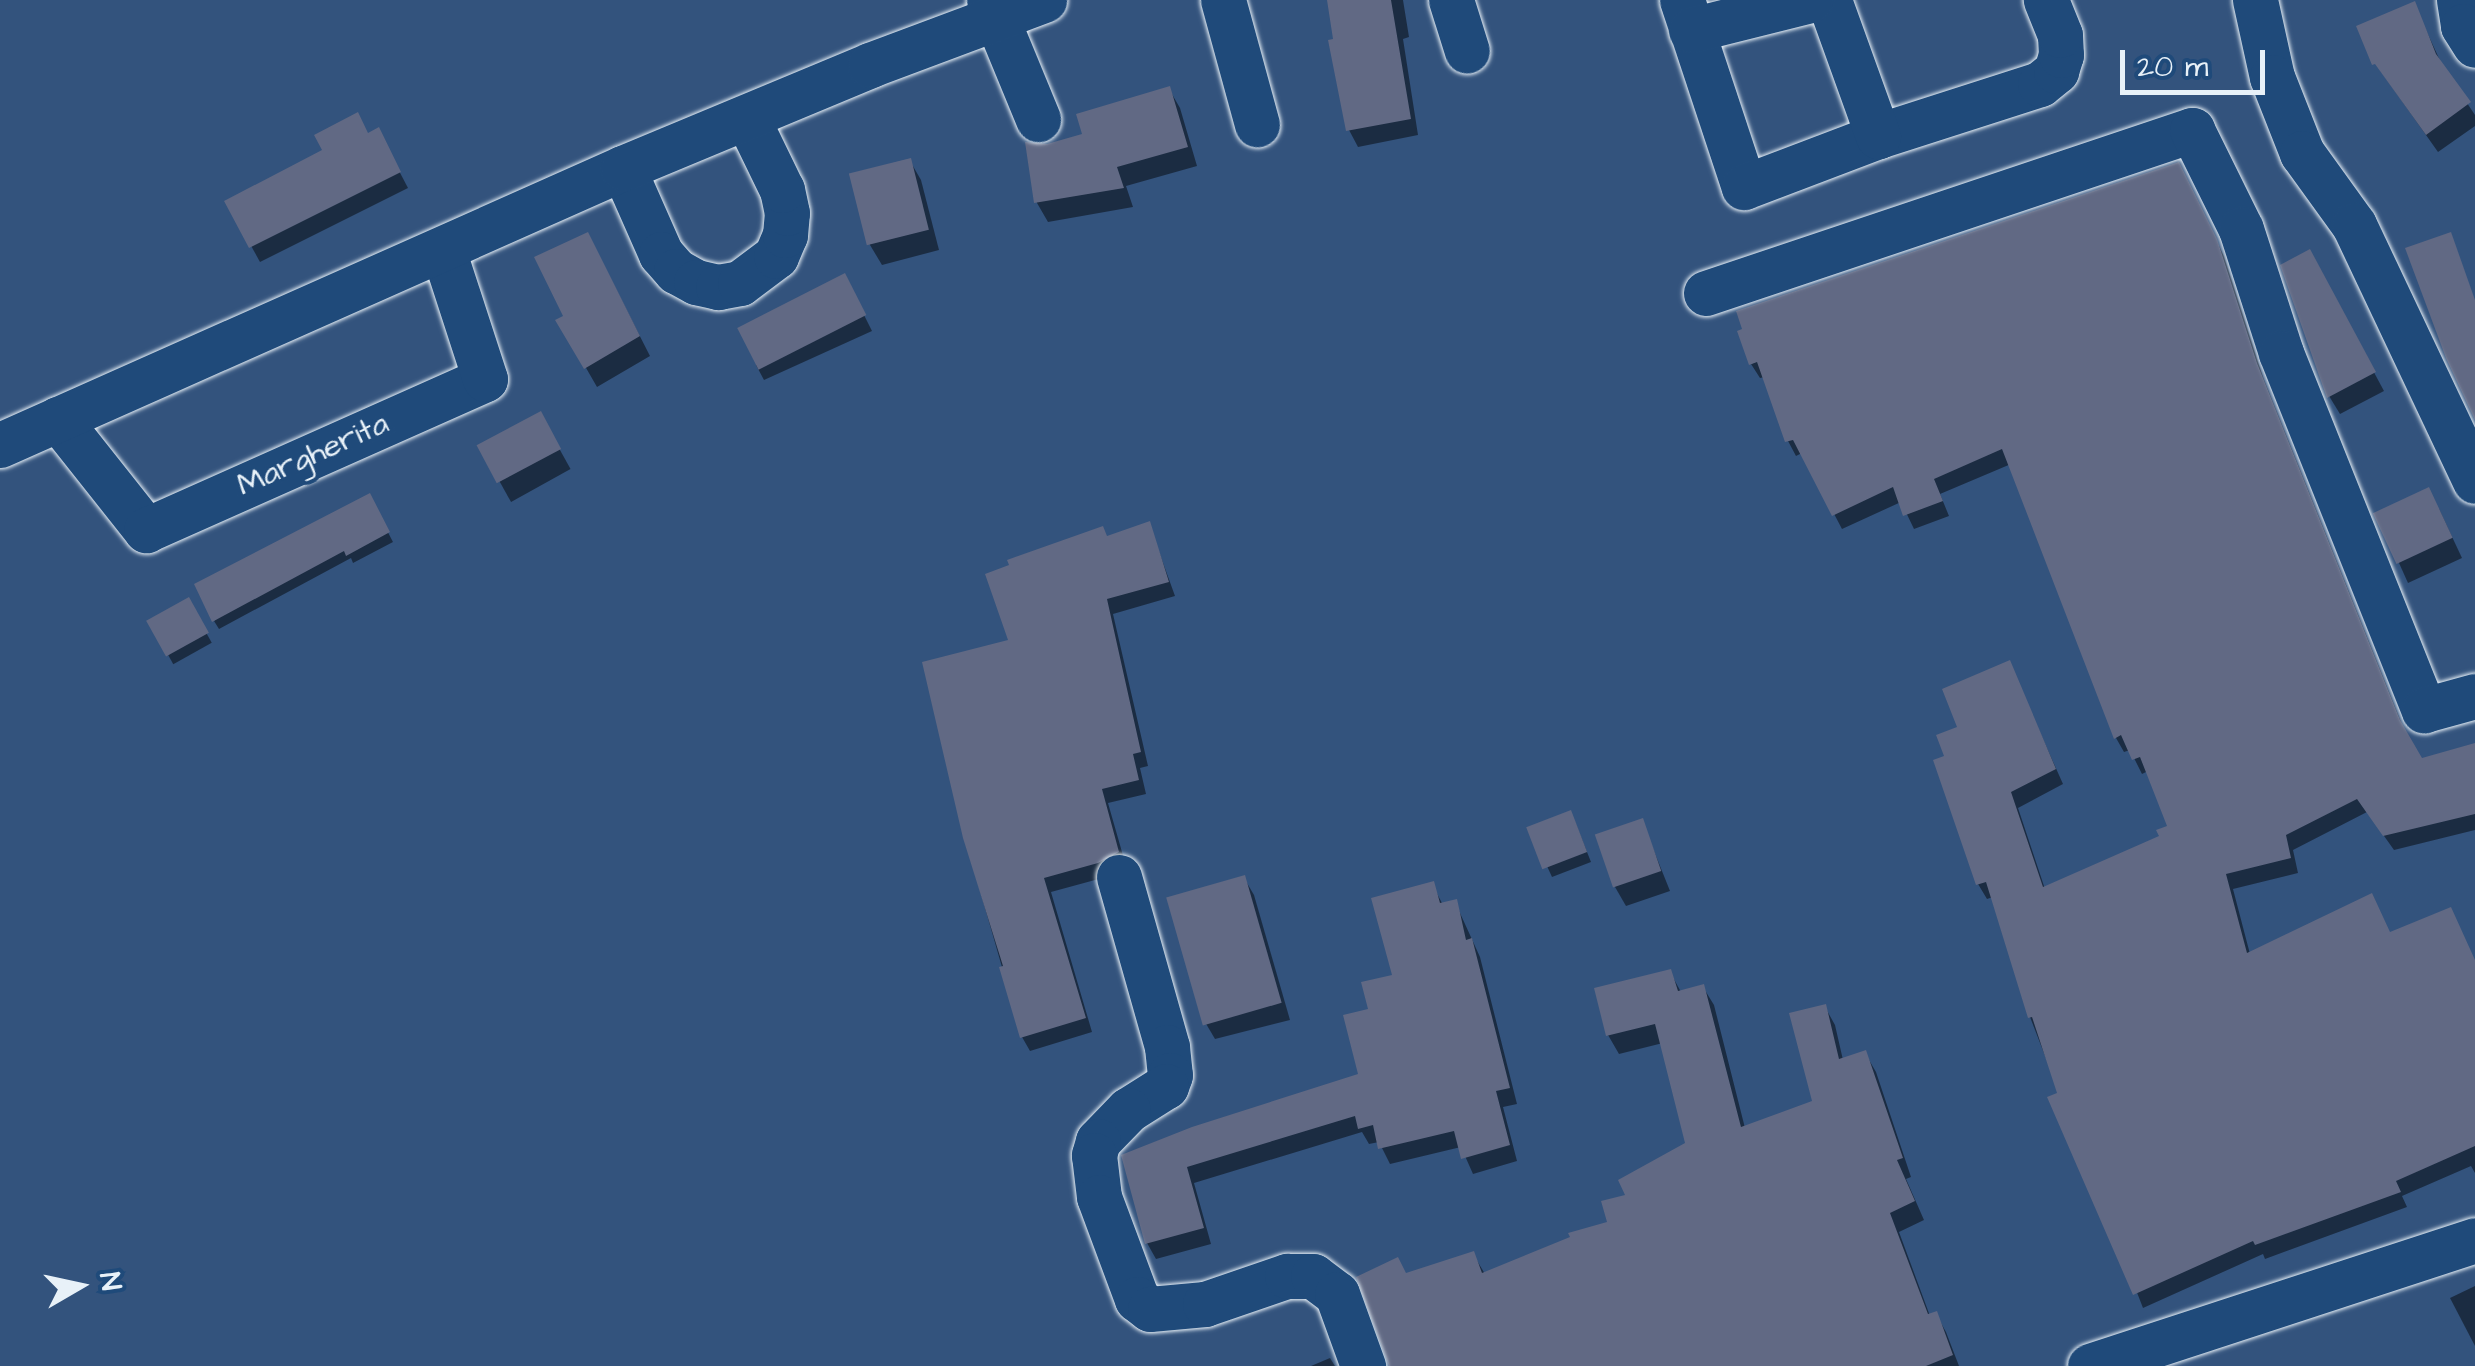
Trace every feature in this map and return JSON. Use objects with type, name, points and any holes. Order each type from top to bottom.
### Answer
[{"type":"street","points":[[0,445],[993,8],[1044,0]]},
{"type":"street","points":[[1223,0],[1257,124]]},
{"type":"street","points":[[1451,0],[1467,51]]},
{"type":"street","points":[[1810,0],[1686,15],[1744,187],[1878,136],[2040,84],[2056,71],[2061,55],[2060,35],[2046,0]]},
{"type":"street","points":[[1828,0],[1878,136]]},
{"type":"street","points":[[2255,0],[2272,77],[2302,152],[2354,225],[2475,481]]},
{"type":"street","points":[[2459,0],[2462,26],[2475,46]]},
{"type":"street","points":[[993,8],[1038,119]]},
{"type":"street","points":[[623,168],[660,254],[676,271],[696,282],[718,287],[740,283],[776,256],[785,235],[788,212],[782,190],[746,118]]},
{"type":"street","points":[[1706,293],[2192,130],[2241,228],[2282,353],[2424,710],[2475,696]]},
{"type":"street","name":"Margherita","points":[[58,419],[146,530],[486,379],[443,250]]},
{"type":"street","points":[[1119,877],[1167,1047],[1170,1075],[1166,1086],[1128,1110],[1098,1140],[1094,1156],[1099,1197],[1138,1299],[1150,1309],[1206,1304],[1288,1276],[1313,1276],[1337,1294],[1362,1366]]},
{"type":"street","points":[[2090,1366],[2475,1240]]},
{"type":"building","points":[[1327,0],[1391,0],[1411,119],[1346,131],[1328,40],[1333,39]]},
{"type":"building","points":[[2415,1],[2436,54],[2471,102],[2426,135],[2372,65],[2356,26]]},
{"type":"building","points":[[1170,86],[1188,147],[1117,167],[1124,188],[1034,203],[1025,142],[1047,144],[1082,134],[1076,114]]},
{"type":"building","points":[[358,112],[368,133],[379,127],[401,172],[249,248],[224,201],[322,150],[314,135]]},
{"type":"building","points":[[911,158],[929,230],[867,245],[849,173]]},
{"type":"building","points":[[2179,162],[2217,239],[2257,363],[2400,720],[2422,758],[2475,743],[2475,814],[2383,836],[2357,799],[2286,835],[2291,858],[2226,874],[2247,953],[2372,893],[2390,932],[2451,907],[2475,960],[2475,1146],[2396,1181],[2401,1192],[2255,1245],[2253,1241],[2133,1295],[2047,1097],[2057,1093],[2032,1017],[2028,1018],[1986,882],[1976,885],[1933,760],[1944,756],[1936,735],[1957,727],[1942,689],[2010,660],[2056,769],[2011,792],[2043,887],[2159,836],[2156,830],[2167,826],[2140,757],[2132,760],[2121,735],[2114,739],[2002,449],[1934,479],[1943,501],[1903,516],[1893,487],[1832,516],[1793,440],[1785,442],[1757,362],[1749,365],[1737,331],[1742,329],[1736,311]]},
{"type":"building","points":[[588,232],[640,336],[584,369],[555,320],[563,316],[534,257]]},
{"type":"building","points":[[2451,232],[2475,300],[2475,420],[2446,358],[2405,248]]},
{"type":"building","points":[[2310,249],[2376,372],[2327,398],[2280,265]]},
{"type":"building","points":[[845,273],[866,315],[759,370],[737,328]]},
{"type":"building","points":[[541,411],[561,449],[497,483],[477,445]]},
{"type":"building","points":[[2429,487],[2453,538],[2396,564],[2373,513]]},
{"type":"building","points":[[370,493],[390,532],[346,556],[344,551],[212,622],[194,584]]},
{"type":"building","points":[[1150,521],[1169,582],[1107,599],[1141,752],[1133,754],[1139,780],[1102,789],[1119,852],[1098,863],[1044,878],[1086,1018],[1020,1038],[999,967],[1003,966],[963,838],[922,662],[1008,640],[985,574],[1009,565],[1007,560],[1103,526],[1107,536]]},
{"type":"building","points":[[189,597],[209,633],[166,657],[146,621]]},
{"type":"building","points":[[1571,810],[1587,852],[1542,869],[1526,827]]},
{"type":"building","points":[[1643,818],[1661,871],[1613,888],[1595,835]]},
{"type":"building","points":[[1245,875],[1282,1003],[1203,1025],[1166,898]]},
{"type":"building","points":[[1434,881],[1440,903],[1457,899],[1466,940],[1472,938],[1510,1088],[1496,1091],[1510,1145],[1461,1159],[1454,1131],[1378,1149],[1373,1125],[1358,1129],[1355,1116],[1187,1167],[1204,1228],[1145,1244],[1121,1155],[1192,1127],[1358,1074],[1343,1015],[1368,1009],[1361,982],[1392,975],[1371,898]]},
{"type":"building","points":[[1671,969],[1678,991],[1704,984],[1741,1127],[1812,1101],[1789,1013],[1826,1004],[1839,1059],[1866,1050],[1903,1158],[1897,1160],[1915,1201],[1890,1213],[1928,1314],[1937,1311],[1953,1355],[1926,1366],[1389,1366],[1356,1277],[1398,1257],[1406,1273],[1474,1251],[1482,1273],[1570,1237],[1568,1233],[1607,1222],[1601,1201],[1625,1195],[1618,1180],[1685,1143],[1655,1024],[1606,1036],[1594,988]]}]
